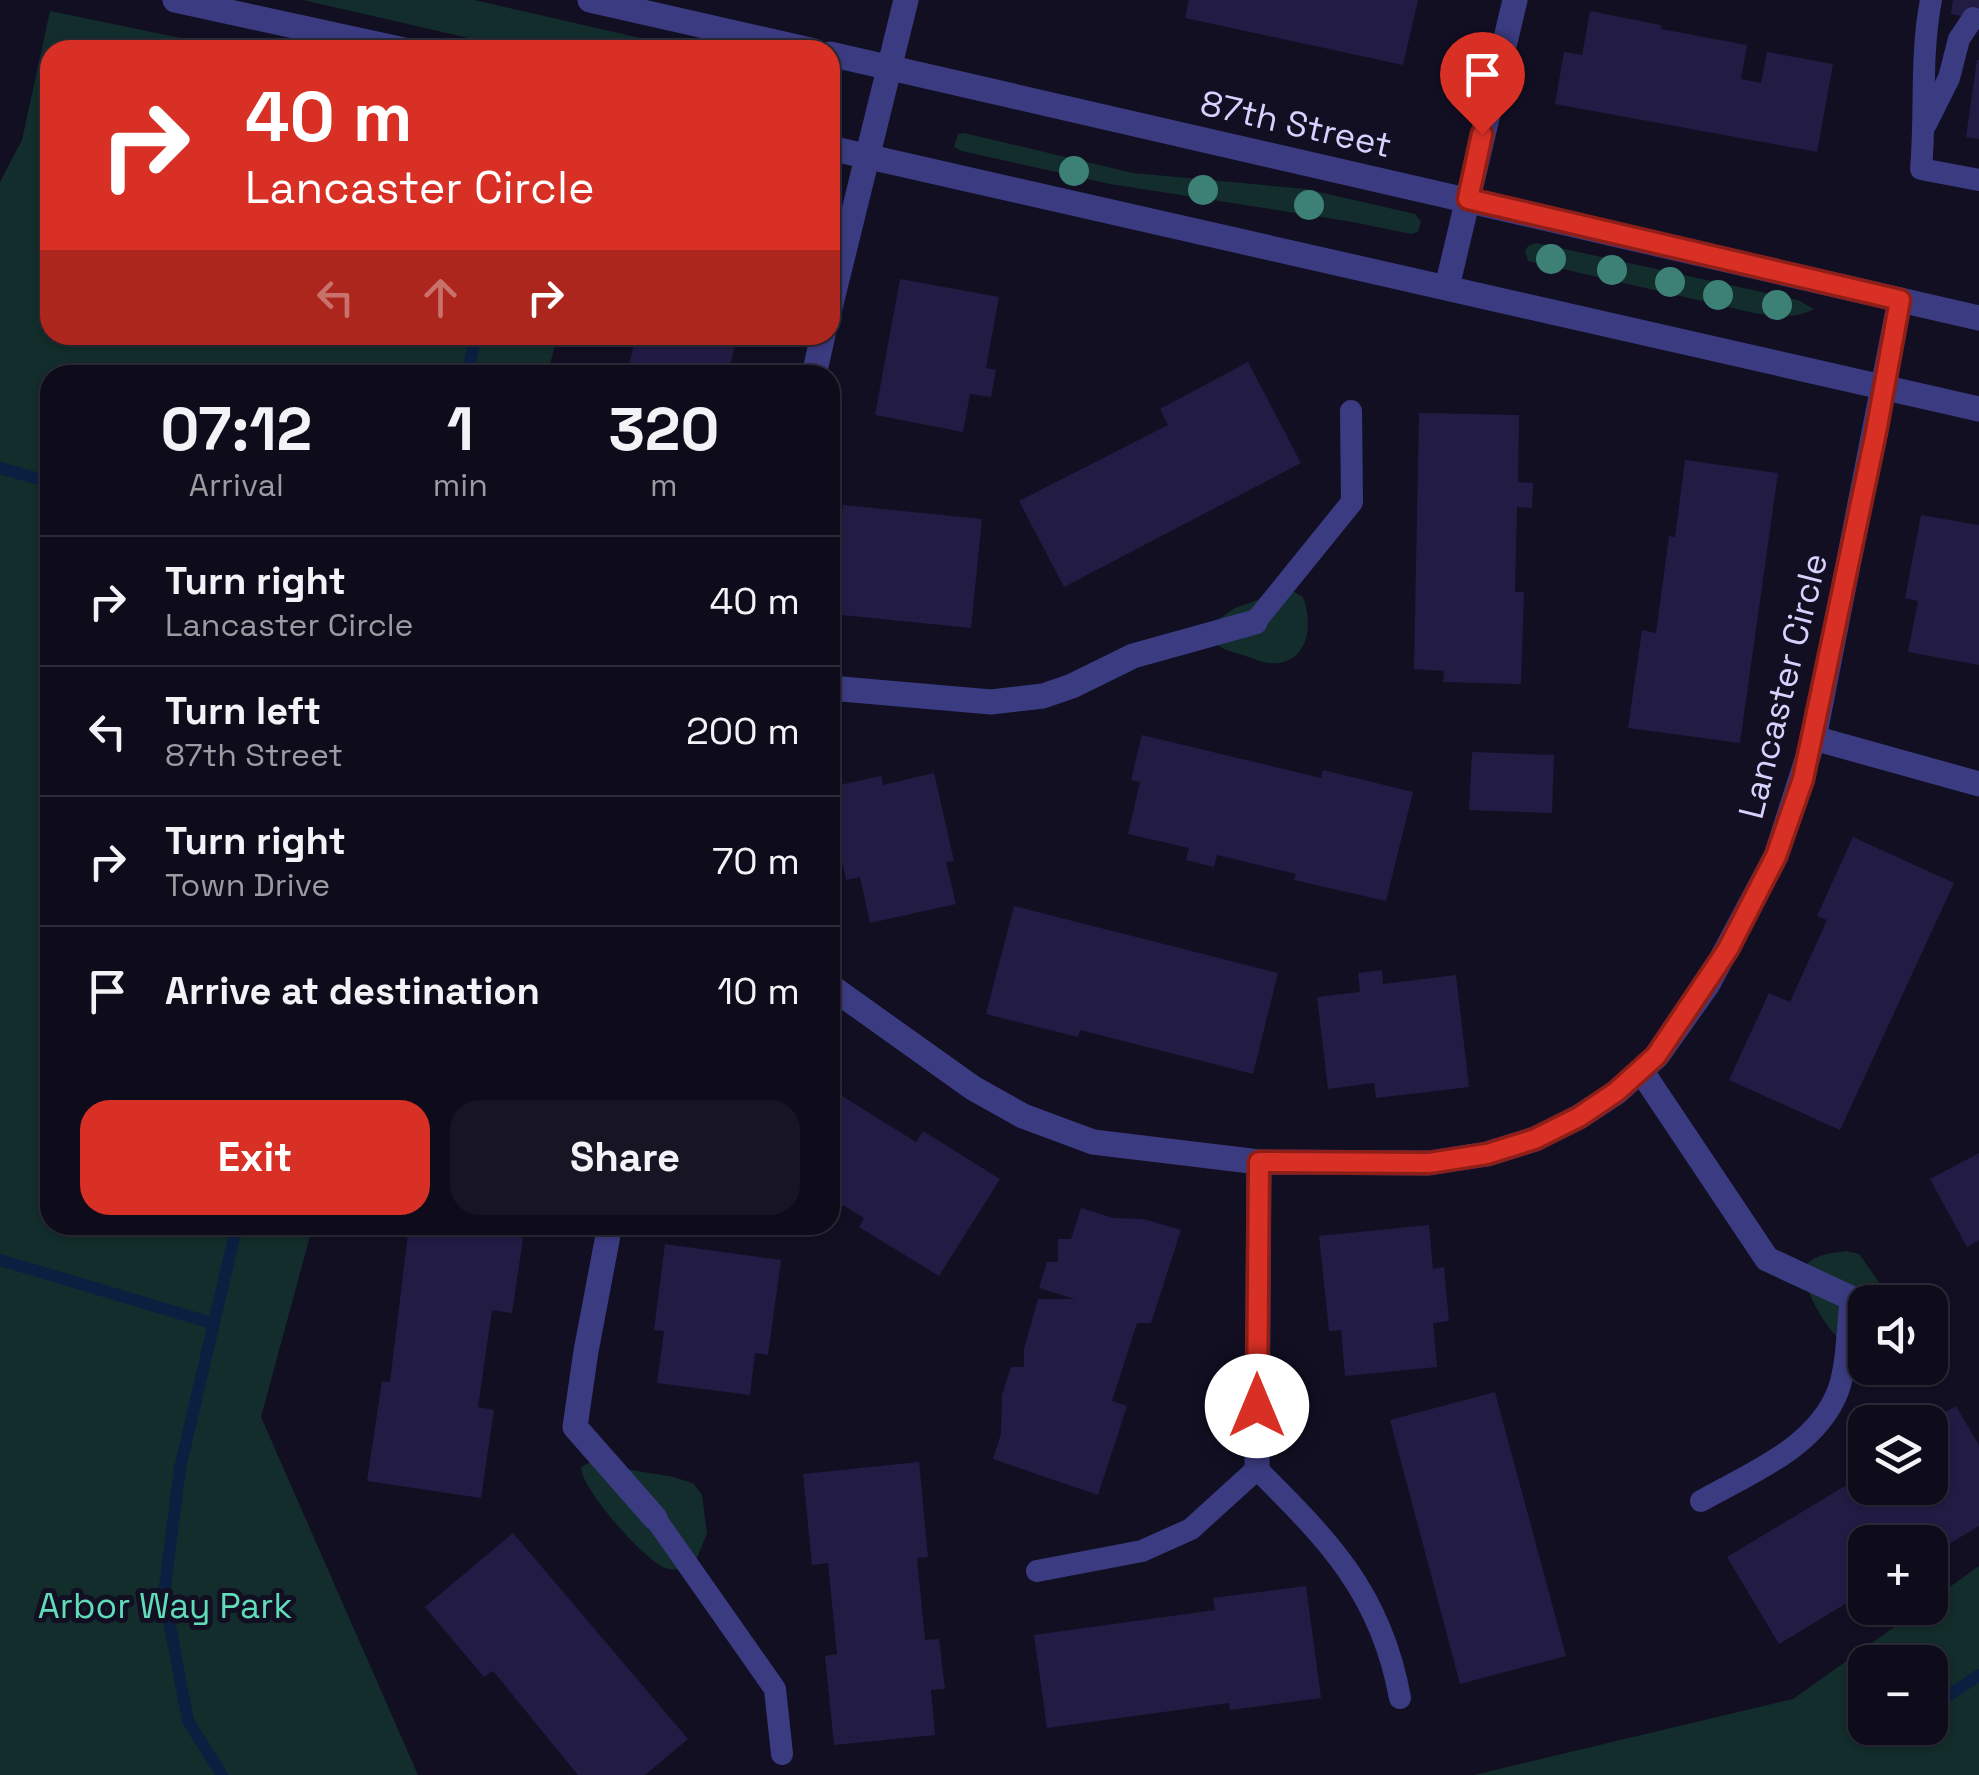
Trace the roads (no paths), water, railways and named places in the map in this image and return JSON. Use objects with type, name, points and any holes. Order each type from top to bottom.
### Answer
[{"type":"street","points":[[175,0],[358,40]]},
{"type":"street","points":[[590,0],[766,40]]},
{"type":"street","points":[[840,269],[906,0]]},
{"type":"street","points":[[1447,287],[1516,0]]},
{"type":"street","name":"87th Street","points":[[840,56],[1979,318]]},
{"type":"street","points":[[840,150],[1979,409]]},
{"type":"street","name":"Lancaster Circle","points":[[840,993],[973,1088],[1023,1116],[1093,1142],[1259,1162],[1429,1163],[1487,1154],[1535,1139],[1579,1117],[1642,1072],[1708,984],[1776,856],[1814,738],[1900,300]]},
{"type":"street","points":[[840,689],[991,702],[1042,696],[1133,656],[1255,622]]},
{"type":"street","points":[[1814,738],[1979,784]]},
{"type":"street","points":[[1642,1072],[1768,1259],[1848,1297]]},
{"type":"street","points":[[1256,1469],[1259,1162]]},
{"type":"street","points":[[608,1235],[576,1426],[656,1518]]},
{"type":"lane","points":[[1930,0],[1924,54],[1921,169],[1979,180]]},
{"type":"lane","points":[[1925,126],[1949,78],[1964,16]]},
{"type":"lane","points":[[1255,622],[1352,502],[1351,411]]},
{"type":"lane","points":[[1701,1501],[1793,1448],[1826,1413],[1839,1388],[1848,1320]]},
{"type":"lane","points":[[1037,1571],[1142,1551],[1191,1528],[1256,1469],[1319,1531],[1355,1578],[1384,1632],[1400,1698]]},
{"type":"lane","points":[[656,1518],[776,1689],[782,1754]]},
{"type":"waterway","points":[[469,365],[474,345]]},
{"type":"waterway","points":[[0,468],[40,479]]},
{"type":"waterway","points":[[222,1775],[188,1721],[164,1594],[180,1468],[235,1235]]},
{"type":"waterway","points":[[0,1260],[212,1323]]},
{"type":"waterway","points":[[1948,1696],[1979,1675]]},
{"type":"park label","name":"Arbor Way Park","points":[[165,1606]]}]
